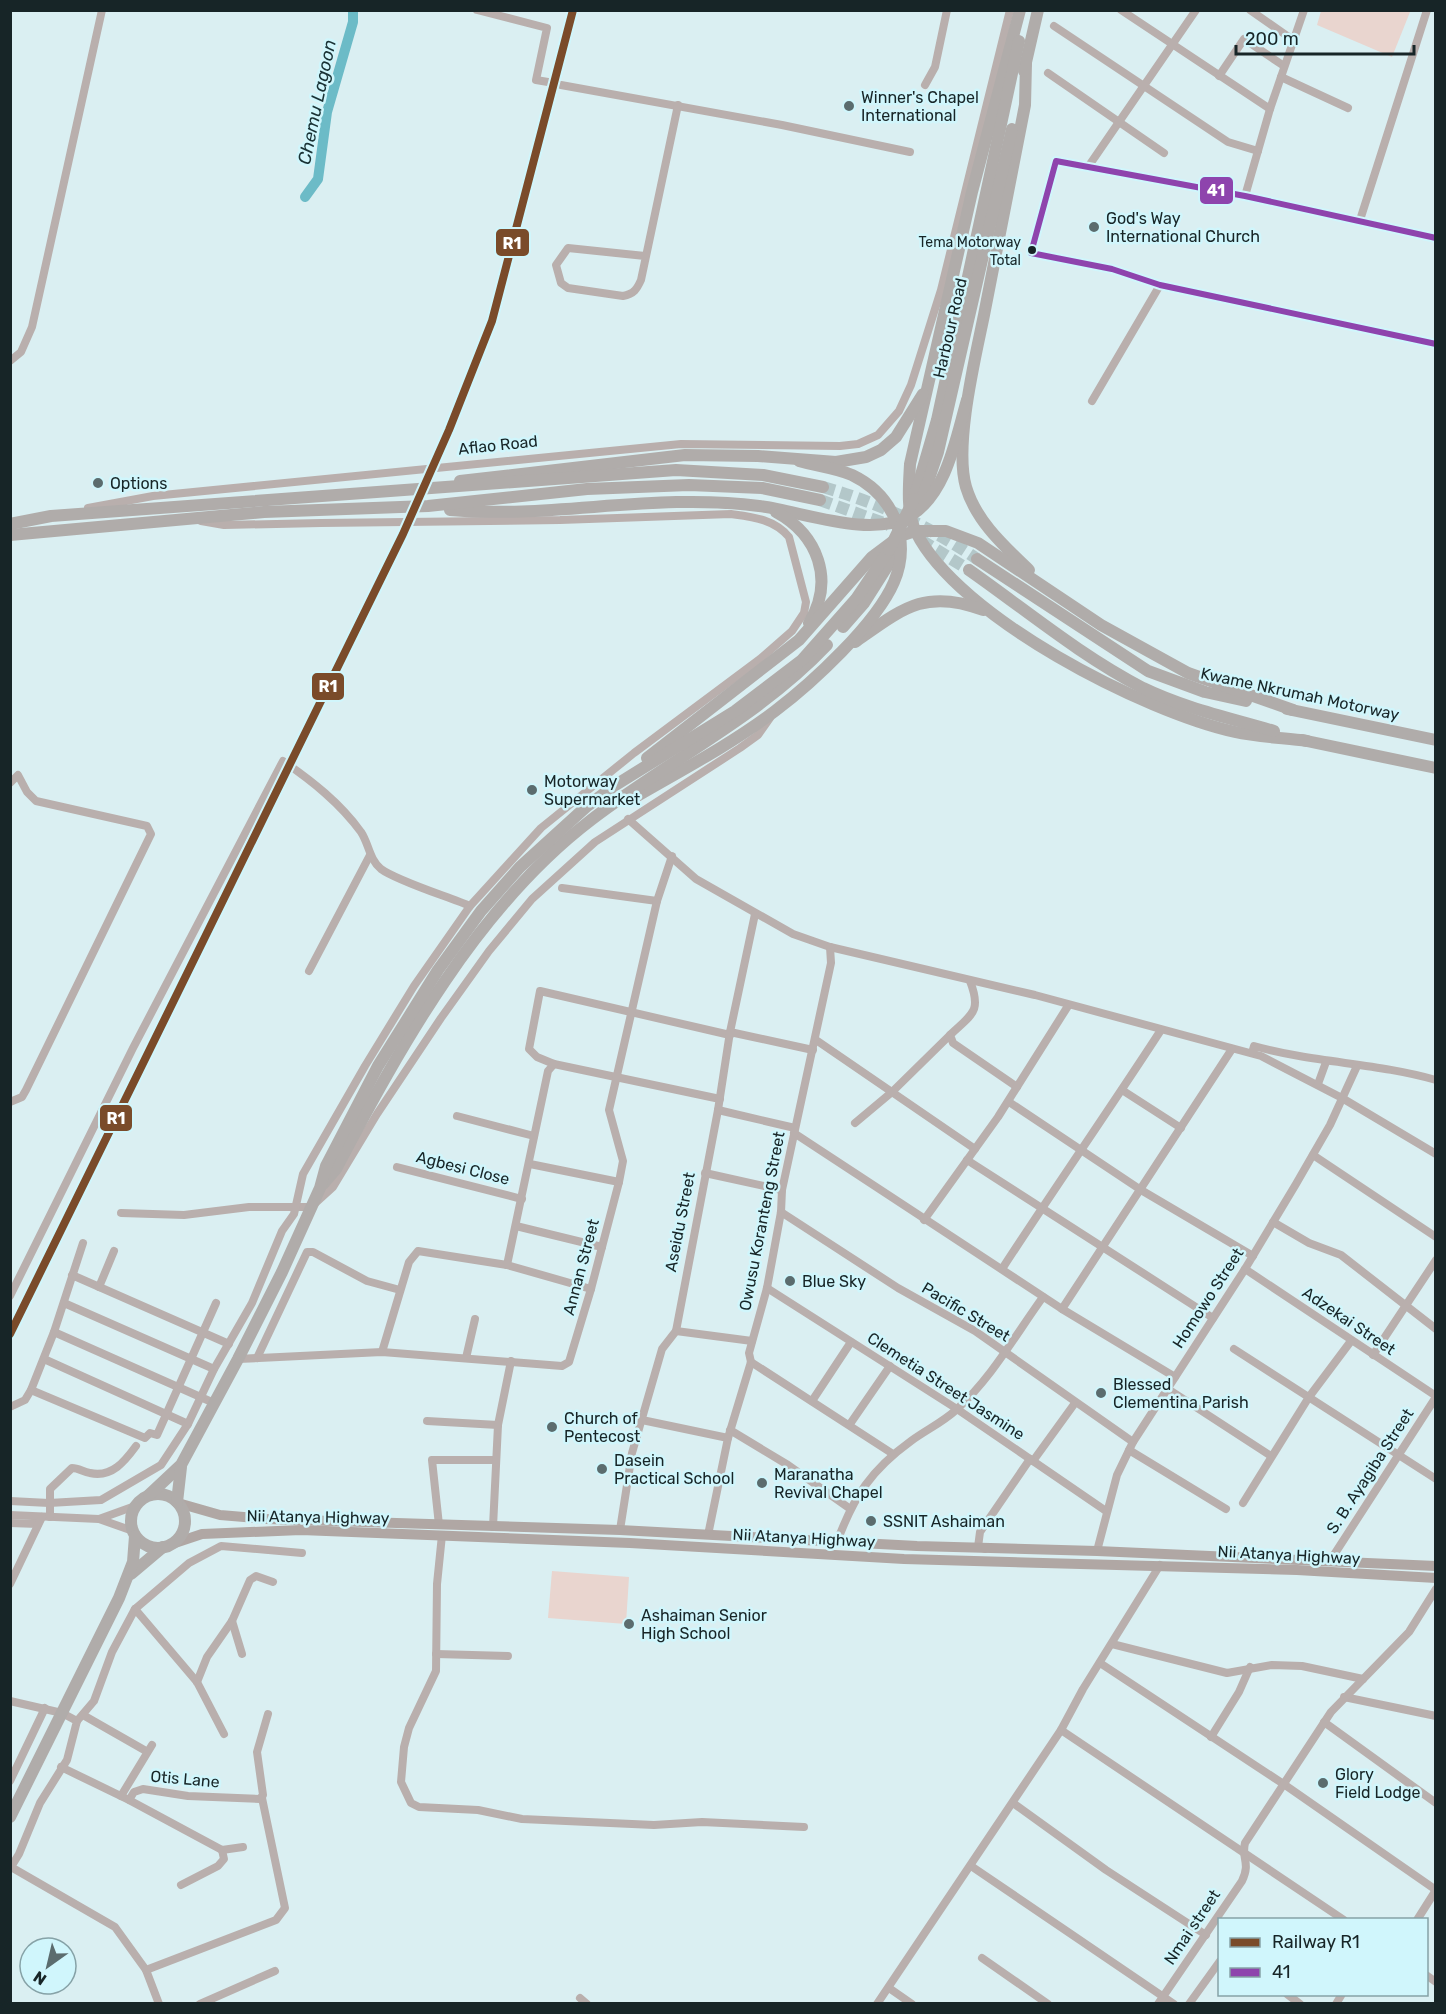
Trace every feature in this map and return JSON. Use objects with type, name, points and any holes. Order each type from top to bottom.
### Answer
[{"type":"highway","points":[[1020,10],[972,192],[932,377],[910,464],[911,516],[915,531],[932,557],[993,614],[1054,654],[1121,692],[1184,717],[1236,732],[1307,741],[1436,768]]},
{"type":"highway","name":"Harbour Road","points":[[672,757],[777,680],[860,601],[897,550],[929,480],[949,407],[1026,10]]},
{"type":"highway","name":"Harbour Road","points":[[995,179],[1038,10]]},
{"type":"highway","points":[[1026,63],[1025,105],[967,400],[963,458],[965,486],[975,509],[1004,546],[1054,594]]},
{"type":"highway","points":[[434,490],[455,482],[483,477],[685,455],[758,456],[836,462],[866,457],[880,450],[907,423],[932,377]]},
{"type":"highway","points":[[428,506],[458,511],[708,501],[758,506],[835,522],[877,524],[896,521],[911,516],[937,486],[967,400]]},
{"type":"highway","points":[[800,461],[851,475],[874,488],[896,521],[900,536],[900,562],[894,583],[879,607],[842,651]]},
{"type":"highway","name":"Aflao Road","points":[[10,524],[51,516],[676,471],[763,475],[823,486]]},
{"type":"highway","points":[[10,535],[275,512],[428,506],[587,489],[689,485],[762,488],[820,500]]},
{"type":"highway","points":[[758,506],[791,520],[807,537],[818,556],[822,571],[822,592],[812,619],[799,640]]},
{"type":"highway","points":[[10,1818],[129,1576],[135,1555],[131,1518],[135,1506],[181,1465],[238,1359],[320,1188],[326,1166],[378,1065],[438,970],[481,911],[520,867],[586,807],[614,786],[627,772],[799,640],[873,557],[900,536],[915,531],[946,531],[969,539],[1101,625],[1188,673],[1293,710]]},
{"type":"highway","name":"Kwame Nkrumah Motorway","points":[[977,559],[1148,671],[1205,692],[1436,740]]},
{"type":"highway","points":[[969,570],[1113,672],[1146,689],[1182,704],[1307,741]]},
{"type":"highway","points":[[554,852],[622,805],[735,738],[773,712],[842,651],[891,616],[920,602],[945,599],[993,614]]},
{"type":"highway","points":[[614,786],[672,757]]},
{"type":"highway","points":[[320,1188],[336,1169],[396,1057],[502,907],[554,852],[591,819],[672,757]]},
{"type":"highway","points":[[129,1576],[179,1537],[185,1520],[178,1502],[181,1465]]},
{"type":"highway","points":[[149,1495],[164,1494],[178,1502]]},
{"type":"highway","points":[[134,1533],[145,1544],[168,1545]]},
{"type":"main road","points":[[178,1502],[220,1515],[441,1530],[493,1527],[620,1530],[905,1546],[1098,1551],[1436,1566]]},
{"type":"main road","name":"Nii Atanya Highway","points":[[168,1545],[190,1536],[232,1531],[441,1530],[904,1559],[1160,1565],[1436,1578]]},
{"type":"main road","points":[[693,1547],[695,1535]]},
{"type":"main road","points":[[904,1559],[905,1546]]},
{"type":"street","points":[[10,361],[21,352],[32,327],[102,10]]},
{"type":"street","points":[[477,10],[547,27],[536,80],[548,82]]},
{"type":"street","points":[[925,85],[934,67],[947,10]]},
{"type":"street","name":"Harbour Road","points":[[878,435],[899,411],[926,343],[1010,10]]},
{"type":"street","points":[[1121,10],[1270,109]]},
{"type":"street","points":[[1088,167],[1196,10]]},
{"type":"street","points":[[1245,196],[1270,109],[1304,10]]},
{"type":"street","points":[[1360,220],[1427,10]]},
{"type":"street","points":[[1255,12],[1293,40]]},
{"type":"street","points":[[1054,26],[1228,142],[1258,151]]},
{"type":"street","points":[[1219,76],[1244,39],[1284,66]]},
{"type":"street","points":[[1048,73],[1164,153]]},
{"type":"street","points":[[1281,77],[1348,108]]},
{"type":"street","points":[[561,85],[678,105],[910,153]]},
{"type":"street","points":[[645,256],[568,248],[556,265],[557,274],[561,283],[568,288],[631,295],[641,280],[662,192],[678,105]]},
{"type":"street","points":[[1436,238],[1245,196],[1056,161],[1031,253],[1112,269],[1160,285],[1436,344]]},
{"type":"street","points":[[1092,401],[1160,285]]},
{"type":"street","name":"Aflao Road","points":[[51,516],[153,496],[603,450],[681,444],[840,446],[858,444],[878,435]]},
{"type":"street","points":[[10,1501],[49,1503],[101,1500],[158,1468],[188,1424],[214,1370],[263,1280],[282,1231],[297,1207],[303,1174],[318,1153],[365,1066],[414,986],[470,906],[541,828],[634,753],[760,659],[792,631],[804,613],[806,602],[789,537],[776,524],[731,514],[560,520],[224,525],[189,519]]},
{"type":"street","points":[[121,1213],[184,1215],[249,1207],[311,1207],[333,1187],[383,1104],[489,951],[532,898],[595,842],[759,735],[773,712]]},
{"type":"street","points":[[10,1296],[133,1048],[283,761],[326,793],[347,814],[366,841],[370,855],[381,869],[470,906]]},
{"type":"street","points":[[10,783],[18,775],[27,792],[36,801],[147,826],[151,834],[26,1090],[22,1097],[10,1102]]},
{"type":"street","points":[[628,819],[696,879],[793,934],[830,947],[1252,1053],[1318,1084],[1436,1154]]},
{"type":"street","points":[[309,971],[370,855]]},
{"type":"street","name":"Annan Street","points":[[238,1359],[382,1352],[566,1365],[591,1289],[619,1182],[622,1161],[609,1110],[657,901],[672,856]]},
{"type":"street","points":[[562,888],[657,901]]},
{"type":"street","name":"Aseidu Street","points":[[620,1530],[632,1453],[662,1349],[676,1331],[730,1034],[755,914]]},
{"type":"street","name":"Owusu Koranteng Street","points":[[708,1535],[729,1434],[751,1362],[752,1341],[767,1288],[781,1212],[782,1190],[831,963],[830,947]]},
{"type":"street","points":[[855,1123],[892,1092],[976,1006],[977,999],[970,981]]},
{"type":"street","points":[[720,1099],[554,1064],[537,1057],[529,1049],[540,991],[730,1034],[814,1045],[892,1092],[975,1149]]},
{"type":"street","points":[[924,1220],[1009,1102],[1068,1006]]},
{"type":"street","points":[[1002,1269],[1161,1030]]},
{"type":"street","points":[[950,1035],[958,1047],[1017,1087]]},
{"type":"street","points":[[1252,1053],[1254,1046],[1326,1062],[1400,1071],[1436,1080]]},
{"type":"street","points":[[1062,1309],[1232,1049]]},
{"type":"street","points":[[1318,1084],[1326,1062]]},
{"type":"street","points":[[507,1265],[548,1071],[554,1064]]},
{"type":"street","name":"Homowo Street","points":[[1098,1551],[1106,1511],[1117,1475],[1131,1446],[1253,1256],[1313,1155],[1357,1066]]},
{"type":"street","points":[[1122,1090],[1181,1128]]},
{"type":"street","points":[[1009,1102],[1141,1190],[1253,1256]]},
{"type":"street","points":[[718,1110],[795,1131],[924,1220],[1062,1309],[1175,1377]]},
{"type":"street","points":[[457,1116],[534,1136]]},
{"type":"street","points":[[1313,1155],[1436,1237]]},
{"type":"street","points":[[967,1160],[1213,1318]]},
{"type":"street","points":[[530,1164],[619,1182]]},
{"type":"street","name":"Agbesi Close","points":[[397,1167],[522,1199]]},
{"type":"street","points":[[705,1173],[782,1190]]},
{"type":"street","name":"Pacific Street","points":[[781,1212],[1004,1352],[1075,1402],[1131,1446],[1226,1509]]},
{"type":"street","points":[[1273,1222],[1309,1243],[1341,1255],[1436,1329]]},
{"type":"street","points":[[516,1226],[602,1247]]},
{"type":"street","points":[[10,1407],[25,1400],[31,1390],[54,1332],[83,1243]]},
{"type":"street","points":[[99,1287],[114,1251]]},
{"type":"street","points":[[382,1352],[400,1290],[410,1262],[418,1251],[507,1265],[591,1289]]},
{"type":"street","points":[[257,1358],[307,1252],[313,1252],[367,1281],[400,1290]]},
{"type":"street","points":[[1373,1355],[1436,1260]]},
{"type":"street","name":"Adzekai Street","points":[[1245,1269],[1436,1397]]},
{"type":"street","points":[[72,1275],[229,1344]]},
{"type":"street","name":"Clemetia Street Jasmine","points":[[767,1288],[957,1409],[1106,1511]]},
{"type":"street","points":[[837,1542],[849,1508],[867,1480],[893,1454],[957,1409],[1004,1352],[1043,1297]]},
{"type":"street","points":[[64,1303],[214,1370]]},
{"type":"street","points":[[31,1390],[145,1438],[150,1433],[158,1434],[193,1360],[216,1303]]},
{"type":"street","points":[[466,1358],[475,1319]]},
{"type":"street","points":[[676,1331],[752,1341]]},
{"type":"street","points":[[54,1332],[203,1396],[214,1403]]},
{"type":"street","points":[[249,1336],[257,1358]]},
{"type":"street","points":[[1243,1503],[1309,1397],[1351,1341]]},
{"type":"street","points":[[812,1401],[851,1342]]},
{"type":"street","points":[[1234,1349],[1436,1479]]},
{"type":"street","points":[[44,1359],[188,1424]]},
{"type":"street","points":[[493,1527],[498,1425],[511,1361]]},
{"type":"street","points":[[751,1362],[893,1454]]},
{"type":"street","points":[[850,1424],[890,1366]]},
{"type":"street","points":[[1168,1389],[1271,1456]]},
{"type":"street","name":"S. B. Ayagiba Street","points":[[1330,1561],[1397,1452],[1436,1397]]},
{"type":"street","points":[[985,1549],[978,1547],[980,1532],[1075,1402]]},
{"type":"street","points":[[642,1420],[729,1434],[788,1465],[849,1508]]},
{"type":"street","points":[[428,1421],[498,1425]]},
{"type":"street","points":[[10,1584],[43,1519],[52,1486],[72,1468],[98,1474],[110,1471],[124,1463],[136,1446]]},
{"type":"street","points":[[495,1460],[432,1460],[441,1530],[435,1675],[405,1738],[401,1782],[411,1803],[419,1807],[478,1810],[522,1819],[654,1825],[702,1822],[804,1827]]},
{"type":"street","points":[[10,1515],[43,1519],[99,1519],[135,1506]]},
{"type":"street","points":[[10,1523],[43,1519]]},
{"type":"street","points":[[99,1519],[134,1533]]},
{"type":"street","points":[[226,1546],[232,1531]]},
{"type":"street","points":[[159,2004],[146,1970],[115,1926],[11,1867],[20,1854],[40,1803],[70,1754],[80,1718],[94,1701],[111,1652],[135,1609],[189,1563],[226,1546],[243,1550],[302,1553]]},
{"type":"street","points":[[877,2004],[1061,1730],[1160,1565]]},
{"type":"street","points":[[197,1682],[207,1657],[232,1621],[250,1580],[255,1576],[273,1582]]},
{"type":"street","points":[[1244,1855],[1245,1843],[1324,1722],[1344,1697],[1409,1632],[1436,1589]]},
{"type":"street","points":[[135,1609],[197,1682],[224,1734]]},
{"type":"street","points":[[232,1621],[242,1654]]},
{"type":"street","points":[[1112,1644],[1227,1672],[1250,1667],[1302,1666],[1363,1679]]},
{"type":"street","points":[[436,1654],[508,1656]]},
{"type":"street","points":[[1100,1663],[1285,1785],[1435,1890],[1418,1918]]},
{"type":"street","points":[[1211,1737],[1239,1692],[1250,1667]]},
{"type":"street","points":[[1344,1697],[1436,1716]]},
{"type":"street","points":[[10,1701],[80,1718],[149,1748],[125,1798]]},
{"type":"street","points":[[10,1781],[45,1708]]},
{"type":"street","points":[[146,1970],[276,1920],[285,1908],[262,1797],[257,1752],[268,1714]]},
{"type":"street","points":[[1324,1722],[1436,1803]]},
{"type":"street","points":[[1061,1730],[1341,1918]]},
{"type":"street","points":[[61,1767],[222,1850],[243,1847]]},
{"type":"street","name":"Otis Lane","points":[[125,1798],[143,1789],[188,1796],[262,1797]]},
{"type":"street","points":[[1013,1803],[1106,1870],[1206,1935]]},
{"type":"street","points":[[181,1885],[218,1866],[224,1859],[222,1850]]},
{"type":"street","name":"Nmai street","points":[[1161,2000],[1242,1881],[1247,1865],[1244,1855]]},
{"type":"street","points":[[971,1866],[1161,2000],[1174,2004]]},
{"type":"street","points":[[982,1958],[1048,2004]]},
{"type":"street","points":[[1189,2004],[1218,1964]]},
{"type":"street","points":[[200,2004],[275,1971]]},
{"type":"street","points":[[888,1988],[912,2004]]},
{"type":"shaded area","points":[[1406,10],[1410,12],[1392,57],[1317,25],[1321,11]]},
{"type":"shaded area","points":[[552,1571],[629,1577],[626,1624],[548,1618]]},
{"type":"waterway","name":"Chemu Lagoon","points":[[305,197],[318,179],[327,112],[353,22],[353,10]]},
{"type":"tunnel","points":[[823,487],[864,500],[903,517],[941,536],[977,559]]},
{"type":"tunnel","points":[[820,500],[889,525]]},
{"type":"tunnel","points":[[921,540],[969,570]]},
{"type":"rail line","name":"R1","points":[[10,1334],[403,534],[449,430],[492,321],[573,10]]},
{"type":"transit line","name":"41","points":[[1436,238],[1245,196],[1056,161],[1031,253],[1112,269],[1160,285],[1436,344]]},
{"type":"place","name":"Winner's Chapel International","points":[[849,106]]},
{"type":"place","name":"God's Way International Church","points":[[1094,227]]},
{"type":"place","name":"Tema Motorway Total","points":[[1032,250]]},
{"type":"place","name":"Options","points":[[98,483]]},
{"type":"place","name":"Motorway Supermarket","points":[[532,790]]},
{"type":"place","name":"Blue Sky","points":[[790,1281]]},
{"type":"place","name":"Blessed Clementina Parish","points":[[1101,1393]]},
{"type":"place","name":"Church of Pentecost","points":[[552,1427]]},
{"type":"place","name":"Dasein Practical School","points":[[602,1469]]},
{"type":"place","name":"Maranatha Revival Chapel","points":[[762,1483]]},
{"type":"place","name":"SSNIT Ashaiman","points":[[871,1521]]},
{"type":"place","name":"Ashaiman Senior High School","points":[[629,1624]]},
{"type":"place","name":"Glory Field Lodge","points":[[1323,1783]]}]
